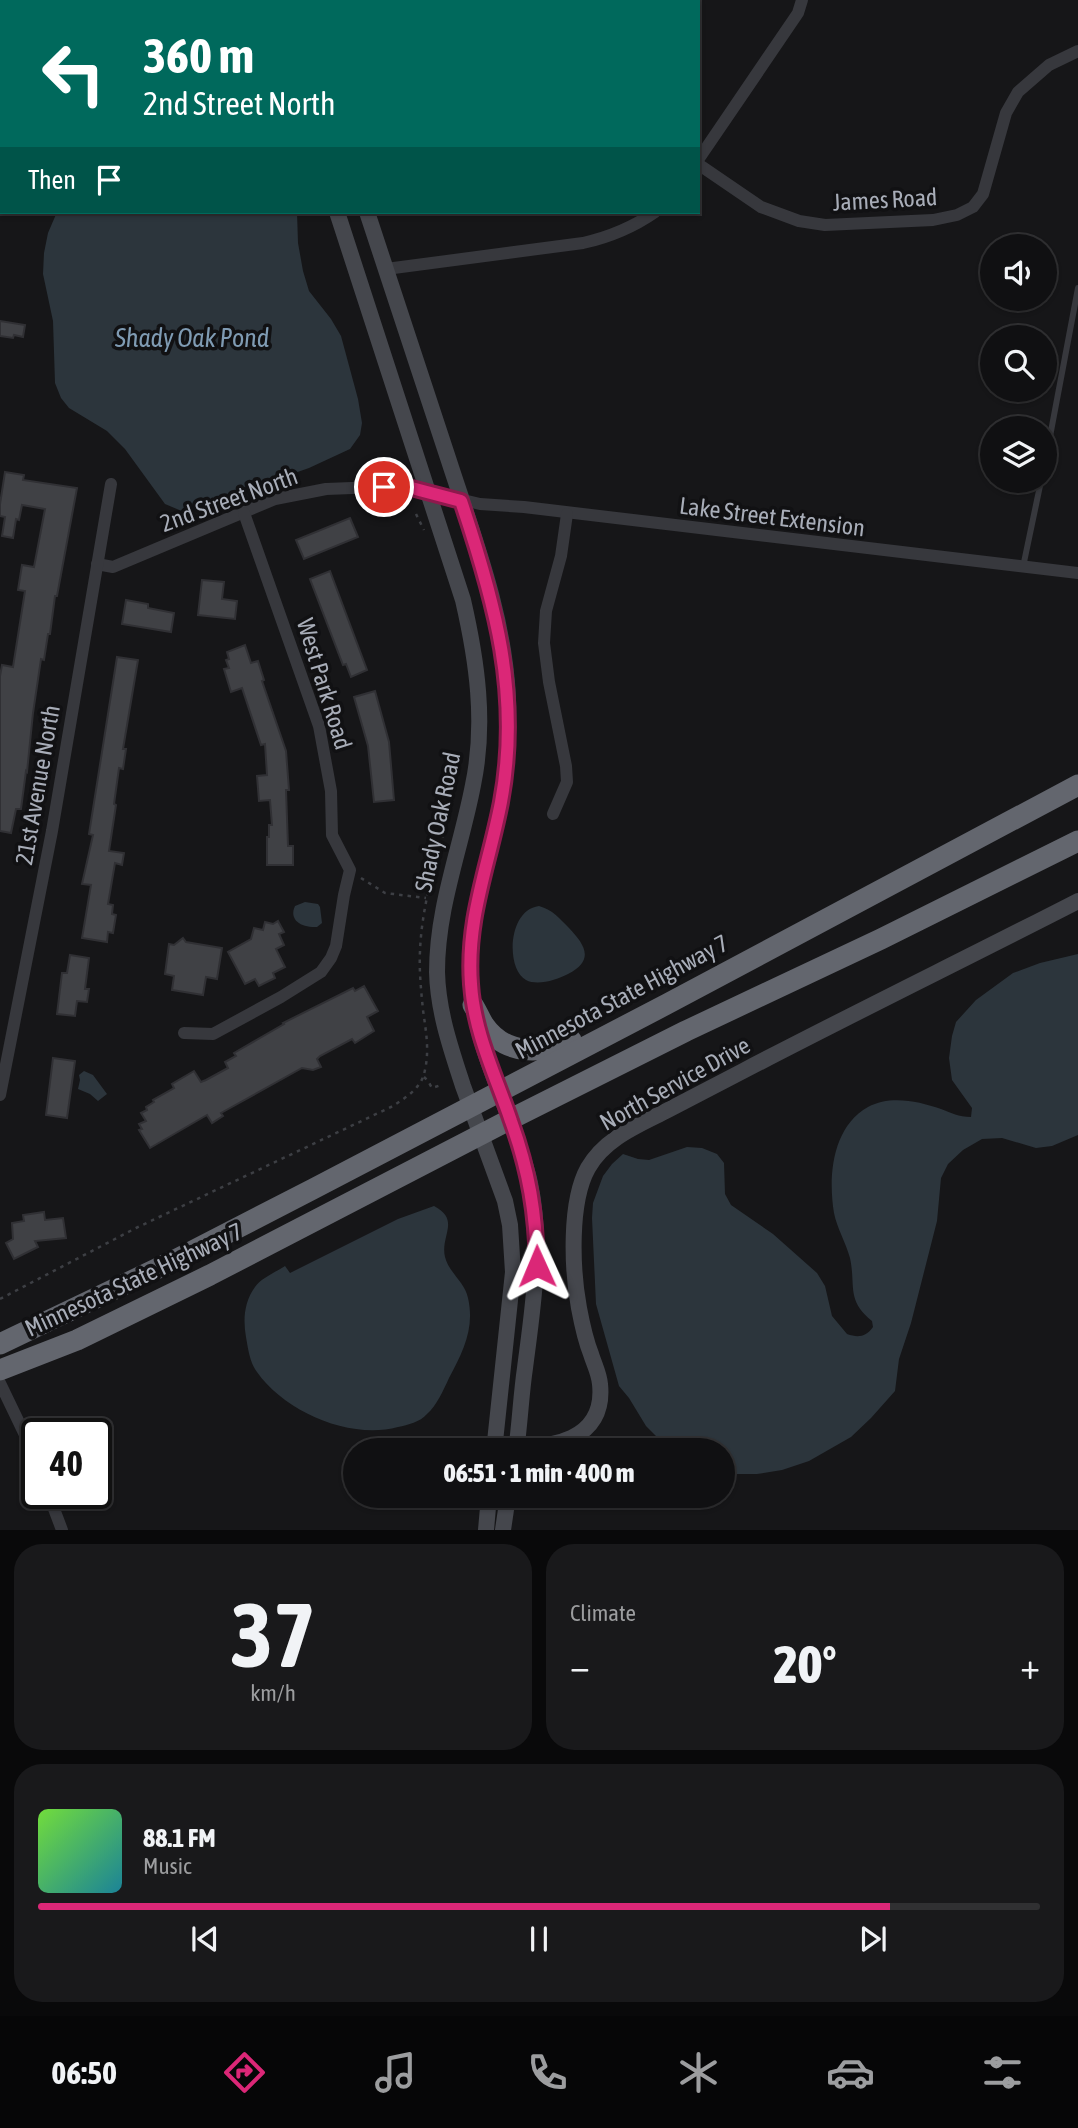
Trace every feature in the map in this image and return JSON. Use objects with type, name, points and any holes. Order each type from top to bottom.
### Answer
[{"type":"highway","name":"Minnesota State Highway 7","points":[[0,1344],[175,1260],[1078,785]]},
{"type":"highway","name":"Minnesota State Highway 7","points":[[0,1370],[77,1340],[210,1275],[687,1031],[1078,841]]},
{"type":"highway","points":[[473,1005],[484,1026],[505,1044],[525,1050],[545,1050],[557,1047],[632,1009],[810,928]]},
{"type":"main road","name":"Shady Oak Road","points":[[338,214],[463,600],[477,667],[477,762],[468,811],[443,905],[437,964],[443,1020],[505,1201],[512,1245],[512,1295],[496,1438]]},
{"type":"main road","points":[[368,214],[494,606],[504,659],[508,697],[507,757],[501,802],[477,897],[470,962],[473,1005],[485,1053],[511,1119],[529,1182],[537,1238],[537,1266],[518,1438]]},
{"type":"main road","name":"North Service Drive","points":[[572,1438],[591,1424],[600,1393],[598,1374],[578,1304],[575,1223],[580,1186],[588,1167],[599,1152],[617,1137],[1078,901]]},
{"type":"main road","points":[[486,1530],[488,1508]]},
{"type":"main road","points":[[503,1530],[506,1508]]},
{"type":"street","points":[[700,159],[798,13],[802,0]]},
{"type":"street","name":"James Road","points":[[700,163],[761,207],[799,221],[836,225],[933,220],[957,215],[973,207],[984,194],[1006,113],[1018,92],[1048,65],[1078,51]]},
{"type":"street","points":[[386,269],[583,243],[609,237],[652,214]]},
{"type":"street","name":"21st Avenue North","points":[[0,1095],[52,831],[111,484]]},
{"type":"street","name":"2nd Street North","points":[[97,564],[113,567],[275,499],[326,489],[404,486],[461,501]]},
{"type":"street","name":"Lake Street Extension","points":[[461,501],[1078,573]]},
{"type":"street","name":"West Park Road","points":[[244,513],[319,726],[331,791],[332,835],[350,870]]},
{"type":"street","points":[[553,814],[567,782],[545,660],[544,636],[546,611],[561,556],[567,514]]},
{"type":"street","points":[[184,1033],[213,1034],[321,972],[336,946],[350,870]]},
{"type":"street","points":[[0,1382],[21,1426]]},
{"type":"street","points":[[54,1509],[62,1530]]},
{"type":"lane","points":[[1054,416],[1078,288]]},
{"type":"lane","points":[[1023,567],[1038,493]]},
{"type":"path","points":[[416,514],[428,540]]},
{"type":"path","points":[[0,1299],[136,1228],[391,1107],[405,1098],[424,1077],[428,1051],[421,992],[420,950],[426,898],[454,794]]},
{"type":"path","points":[[350,870],[385,893],[426,898]]},
{"type":"path","points":[[424,1077],[432,1088],[441,1085]]},
{"type":"water","name":"Shady Oak Pond","points":[[56,214],[297,214],[303,271],[309,291],[341,336],[358,399],[362,423],[360,435],[350,449],[309,468],[184,512],[165,504],[125,449],[107,431],[69,408],[61,398],[55,383],[53,321],[43,274],[48,233]]},
{"type":"water","points":[[305,902],[318,904],[320,907],[322,923],[317,927],[302,925],[295,920],[295,906]]},
{"type":"water","points":[[539,906],[556,915],[575,934],[585,952],[582,963],[568,974],[553,980],[531,982],[520,974],[515,965],[513,941],[521,918],[528,910]]},
{"type":"water","points":[[1078,954],[1078,1135],[1052,1146],[1036,1148],[1002,1138],[982,1139],[963,1150],[948,1164],[941,1178],[937,1221],[899,1359],[895,1391],[851,1437],[809,1461],[782,1470],[735,1474],[735,1438],[658,1438],[646,1426],[619,1386],[596,1304],[593,1203],[603,1176],[612,1164],[623,1154],[649,1160],[687,1147],[702,1148],[717,1154],[724,1163],[725,1194],[731,1205],[773,1234],[817,1273],[825,1286],[832,1316],[847,1334],[865,1335],[873,1327],[872,1321],[855,1299],[850,1258],[835,1219],[832,1199],[835,1154],[840,1140],[856,1116],[868,1107],[885,1101],[904,1100],[971,1117],[972,1108],[952,1080],[949,1058],[956,1022],[976,1000],[1013,973]]},
{"type":"water","points":[[84,1071],[93,1075],[107,1094],[98,1101],[78,1089],[79,1075]]},
{"type":"water","points":[[434,1206],[442,1211],[448,1223],[445,1257],[466,1292],[470,1320],[463,1349],[434,1406],[424,1417],[410,1424],[379,1430],[360,1430],[320,1419],[284,1399],[257,1372],[250,1356],[245,1318],[255,1287],[285,1266],[290,1273],[398,1219]]},
{"type":"building","points":[[0,321],[25,325],[23,337],[0,336]]},
{"type":"building","points":[[5,472],[24,475],[23,480],[77,488],[50,634],[44,660],[41,659],[21,809],[16,809],[11,833],[0,831],[0,676],[2,665],[13,667],[25,591],[18,590],[22,565],[34,567],[45,509],[22,505],[19,520],[16,519],[13,538],[2,536],[5,517],[0,516],[0,504]]},
{"type":"building","points":[[350,518],[358,537],[304,559],[296,540]]},
{"type":"building","points":[[330,571],[367,670],[351,677],[346,664],[343,665],[310,579]]},
{"type":"building","points":[[202,580],[224,582],[222,599],[237,601],[235,619],[198,615]]},
{"type":"building","points":[[126,600],[174,613],[171,632],[122,624]]},
{"type":"building","points":[[245,645],[251,663],[258,661],[264,680],[262,681],[286,751],[289,790],[286,790],[288,846],[293,846],[293,865],[267,865],[267,837],[269,825],[272,825],[270,800],[259,801],[257,776],[267,775],[265,744],[261,745],[242,688],[231,692],[224,669],[229,668],[227,652]]},
{"type":"building","points":[[117,657],[138,660],[123,749],[126,749],[123,769],[119,768],[114,804],[109,851],[124,853],[122,865],[115,863],[108,904],[113,905],[112,914],[116,915],[113,933],[108,932],[107,942],[82,938],[91,885],[82,884],[93,835],[89,834]]},
{"type":"building","points":[[375,691],[389,742],[394,800],[374,802],[368,746],[354,697]]},
{"type":"building","points":[[278,921],[284,932],[279,934],[284,945],[276,949],[285,967],[273,973],[275,978],[259,986],[255,979],[245,984],[228,952],[251,939],[254,928],[263,930],[265,922],[273,924]]},
{"type":"building","points":[[183,938],[186,942],[222,948],[217,979],[206,977],[203,995],[172,990],[174,976],[165,974],[169,944],[174,945]]},
{"type":"building","points":[[70,955],[89,958],[85,989],[89,989],[87,1002],[77,1001],[75,1016],[57,1014],[62,973],[67,973]]},
{"type":"building","points":[[364,986],[378,1011],[367,1017],[374,1031],[355,1043],[352,1039],[320,1056],[317,1059],[321,1067],[313,1070],[302,1068],[221,1113],[223,1116],[212,1123],[207,1115],[150,1148],[139,1130],[142,1129],[139,1124],[146,1121],[141,1113],[147,1110],[146,1107],[154,1102],[153,1100],[174,1088],[172,1084],[194,1071],[201,1082],[206,1080],[228,1068],[225,1062],[236,1056],[234,1053],[283,1023],[353,988],[355,991]]},
{"type":"building","points":[[53,1058],[75,1061],[67,1118],[46,1115]]},
{"type":"building","points":[[44,1212],[45,1220],[63,1218],[66,1238],[35,1241],[38,1247],[14,1259],[6,1243],[13,1239],[12,1223],[24,1221],[23,1215]]},
{"type":"route","points":[[384,487],[404,486],[461,501],[494,606],[504,659],[508,735],[501,802],[477,897],[472,930],[471,988],[485,1053],[511,1119],[529,1182],[537,1238],[537,1266]]}]
